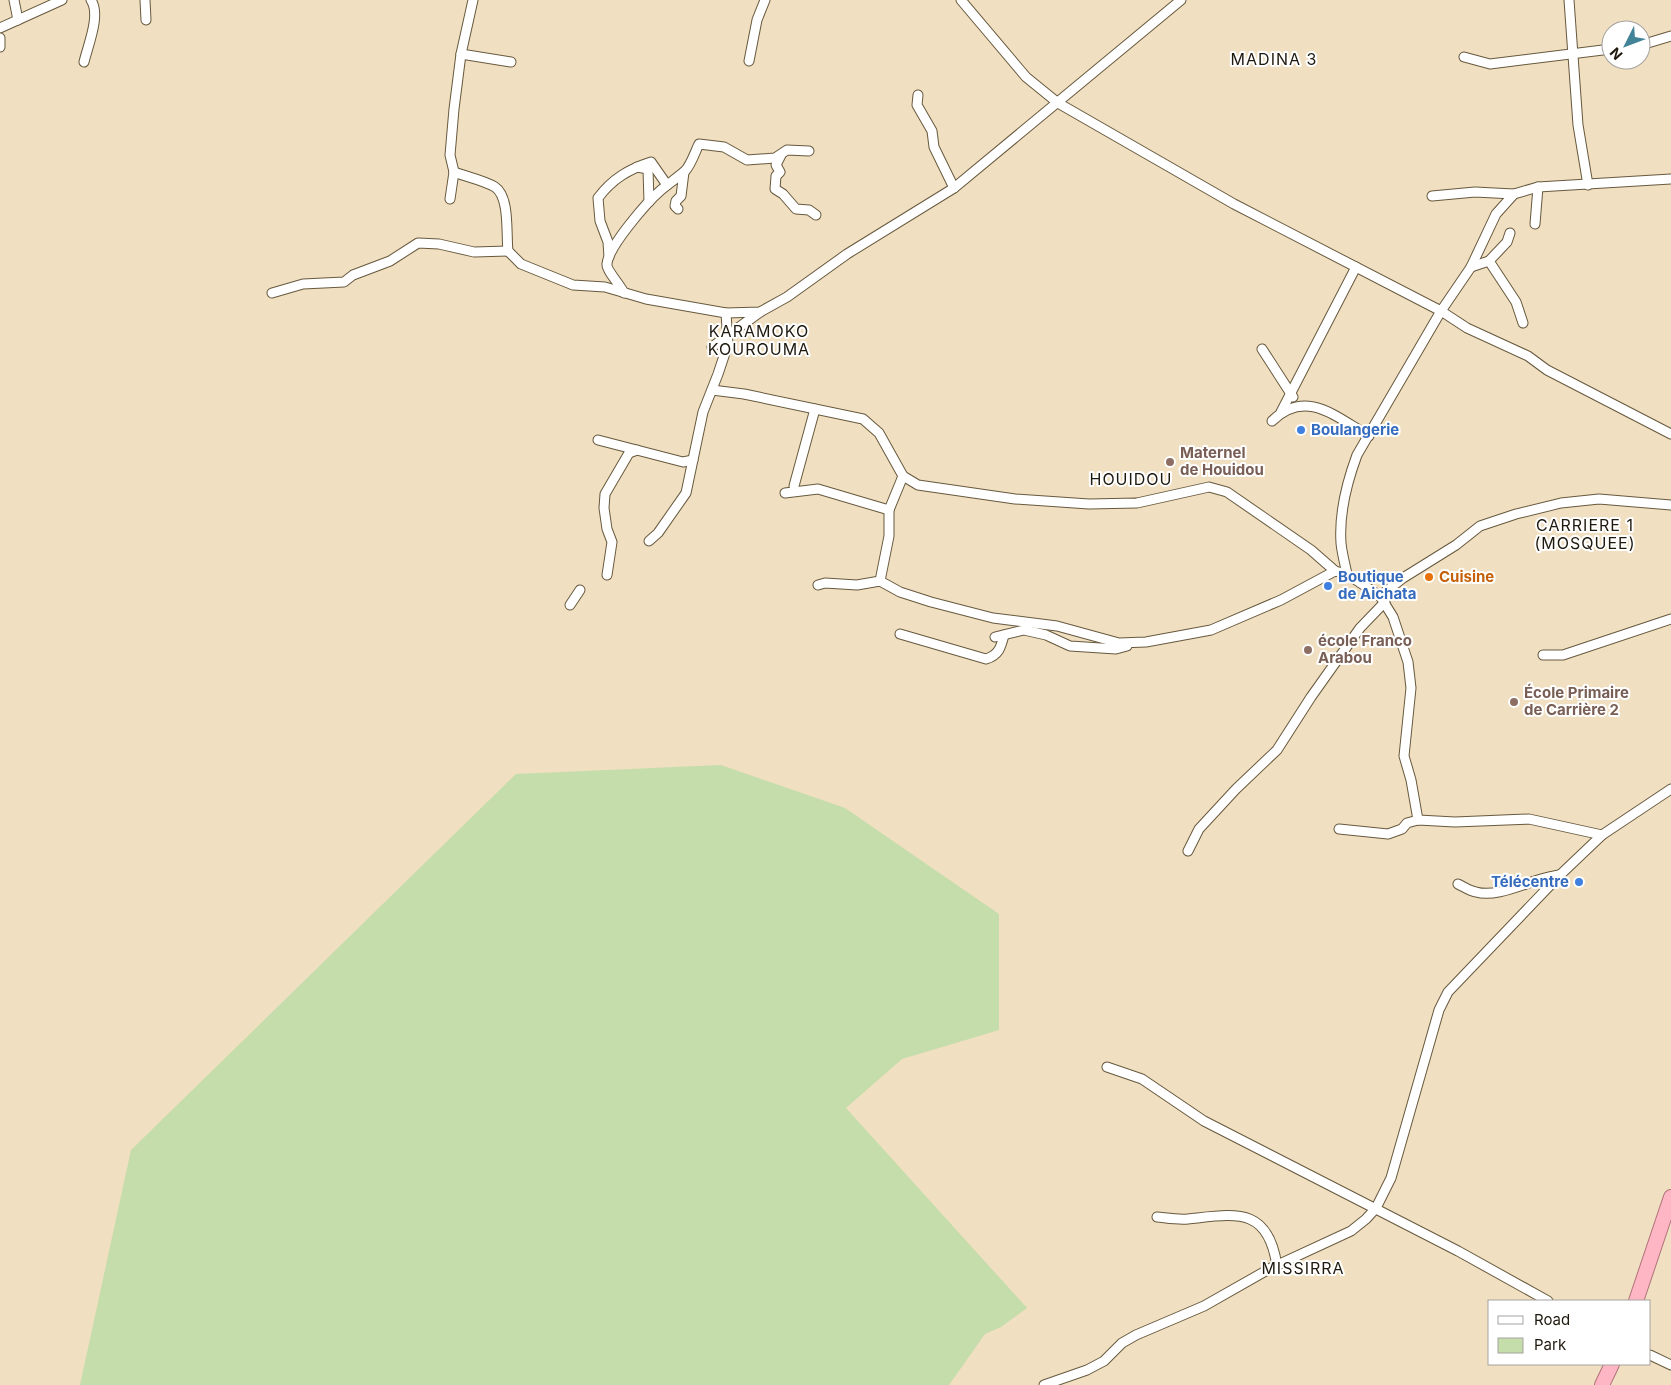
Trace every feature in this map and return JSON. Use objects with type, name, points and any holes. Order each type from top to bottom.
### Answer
[{"type":"highway","points":[[1636,1300],[1671,1197]]},
{"type":"highway","points":[[1602,1385],[1612,1365]]},
{"type":"street","points":[[14,0],[18,20]]},
{"type":"street","points":[[0,28],[62,0]]},
{"type":"street","points":[[84,62],[94,20],[94,4],[91,0]]},
{"type":"street","points":[[145,0],[146,20]]},
{"type":"street","points":[[450,199],[454,172],[450,155],[461,54],[474,0]]},
{"type":"street","points":[[749,62],[757,20],[765,0]]},
{"type":"street","points":[[961,0],[1026,77],[1058,103],[1234,204],[1441,311],[1467,328],[1528,356],[1547,370],[1671,434]]},
{"type":"street","points":[[712,347],[760,312],[787,297],[848,254],[954,188],[1181,0]]},
{"type":"street","points":[[1568,0],[1578,125],[1588,185]]},
{"type":"street","points":[[1651,42],[1671,36]]},
{"type":"street","points":[[0,38],[0,47]]},
{"type":"street","points":[[1464,57],[1490,64],[1601,50]]},
{"type":"street","points":[[461,54],[510,62]]},
{"type":"street","points":[[918,96],[917,105],[932,131],[934,147],[954,188]]},
{"type":"street","points":[[678,209],[675,206],[676,201],[681,196],[684,172],[699,144],[724,147],[747,160],[775,158],[786,150],[809,151]]},
{"type":"street","points":[[781,154],[776,165],[780,172],[776,176],[775,189],[783,194],[796,209],[809,210],[816,214]]},
{"type":"street","points":[[609,257],[608,242],[600,221],[598,198],[612,180],[651,162],[667,185]]},
{"type":"street","points":[[637,167],[648,169],[649,202]]},
{"type":"street","points":[[454,172],[488,184],[496,188],[502,195],[506,209],[508,251],[521,264],[573,285],[605,287],[646,299],[726,313],[760,312]]},
{"type":"street","points":[[624,293],[618,280],[608,271],[606,265],[609,257],[627,229],[649,202],[684,172]]},
{"type":"street","points":[[1432,196],[1475,192],[1514,194],[1538,187],[1671,179]]},
{"type":"street","points":[[1535,224],[1538,187]]},
{"type":"street","points":[[1347,574],[1341,543],[1348,479],[1358,455],[1441,311],[1471,267],[1496,214],[1514,194]]},
{"type":"street","points":[[1471,267],[1489,261],[1507,242],[1510,233]]},
{"type":"street","points":[[272,293],[303,284],[344,282],[353,275],[390,261],[418,244],[439,244],[474,252],[508,251]]},
{"type":"street","points":[[1489,261],[1516,302],[1523,324]]},
{"type":"street","points":[[1272,421],[1281,412],[1291,394],[1356,267]]},
{"type":"street","points":[[649,541],[658,533],[686,493],[703,412],[728,344],[726,313]]},
{"type":"street","points":[[1262,348],[1298,405]]},
{"type":"street","points":[[712,390],[863,419],[879,433],[903,476],[918,486],[1015,500],[1089,504],[1137,502],[1209,487],[1219,488],[1311,550],[1335,571],[1347,574],[1383,599],[1394,617],[1408,662],[1412,688],[1404,756],[1411,780],[1418,820]]},
{"type":"street","points":[[1281,412],[1298,405],[1315,406],[1369,436]]},
{"type":"street","points":[[794,486],[815,409]]},
{"type":"street","points":[[598,440],[684,462],[693,460]]},
{"type":"street","points":[[607,575],[612,542],[607,529],[604,508],[606,494],[629,452],[637,450]]},
{"type":"street","points":[[880,581],[889,536],[889,510],[903,476]]},
{"type":"street","points":[[785,493],[818,489],[889,510]]},
{"type":"street","points":[[1188,851],[1199,829],[1236,789],[1277,750],[1311,697],[1360,628],[1403,578],[1480,526],[1516,514],[1561,503],[1599,500],[1671,505]]},
{"type":"street","points":[[900,634],[986,659],[992,657],[1001,649],[999,636],[1024,630],[1046,635],[1070,646],[1116,649],[1142,642],[1211,630],[1281,600],[1335,571]]},
{"type":"street","points":[[818,585],[825,583],[857,585],[880,581],[900,592],[993,618],[1056,626],[1112,642],[1142,642]]},
{"type":"street","points":[[570,605],[580,590]]},
{"type":"street","points":[[1543,655],[1563,655],[1671,619]]},
{"type":"street","points":[[1044,1385],[1087,1370],[1104,1361],[1122,1343],[1136,1334],[1204,1306],[1277,1266],[1351,1231],[1376,1208],[1391,1178],[1442,1001],[1462,976],[1560,874],[1602,836],[1671,789]]},
{"type":"street","points":[[1339,829],[1388,834],[1418,820],[1454,822],[1529,819],[1602,836]]},
{"type":"street","points":[[1458,884],[1475,892],[1486,894],[1498,893],[1529,881],[1560,874]]},
{"type":"street","points":[[1107,1067],[1142,1079],[1204,1121],[1464,1254],[1546,1300]]},
{"type":"street","points":[[1157,1218],[1186,1219],[1224,1214],[1247,1218],[1256,1223],[1271,1237],[1277,1266]]},
{"type":"street","points":[[1651,1356],[1671,1366]]},
{"type":"green space","points":[[721,765],[845,808],[999,914],[999,1030],[902,1059],[846,1108],[1027,1308],[1001,1327],[985,1334],[949,1385],[80,1385],[131,1150],[516,774]]},
{"type":"place","name":"Boulangerie","points":[[1301,430]]},
{"type":"place","name":"Maternel de Houidou","points":[[1170,462]]},
{"type":"place","name":"Cuisine","points":[[1429,577]]},
{"type":"place","name":"Boutique de Aichata","points":[[1328,586]]},
{"type":"place","name":"école Franco Arabou","points":[[1308,650]]},
{"type":"place","name":"École Primaire de Carrière 2","points":[[1514,702]]},
{"type":"place","name":"Télécentre","points":[[1579,882]]},
{"type":"district","name":"MADINA 3","points":[[1274,59]]},
{"type":"district","name":"KARAMOKO KOUROUMA","points":[[759,340]]},
{"type":"district","name":"HOUIDOU","points":[[1131,479]]},
{"type":"district","name":"CARRIERE 1 (MOSQUEE)","points":[[1585,534]]},
{"type":"district","name":"MISSIRRA","points":[[1303,1268]]}]
